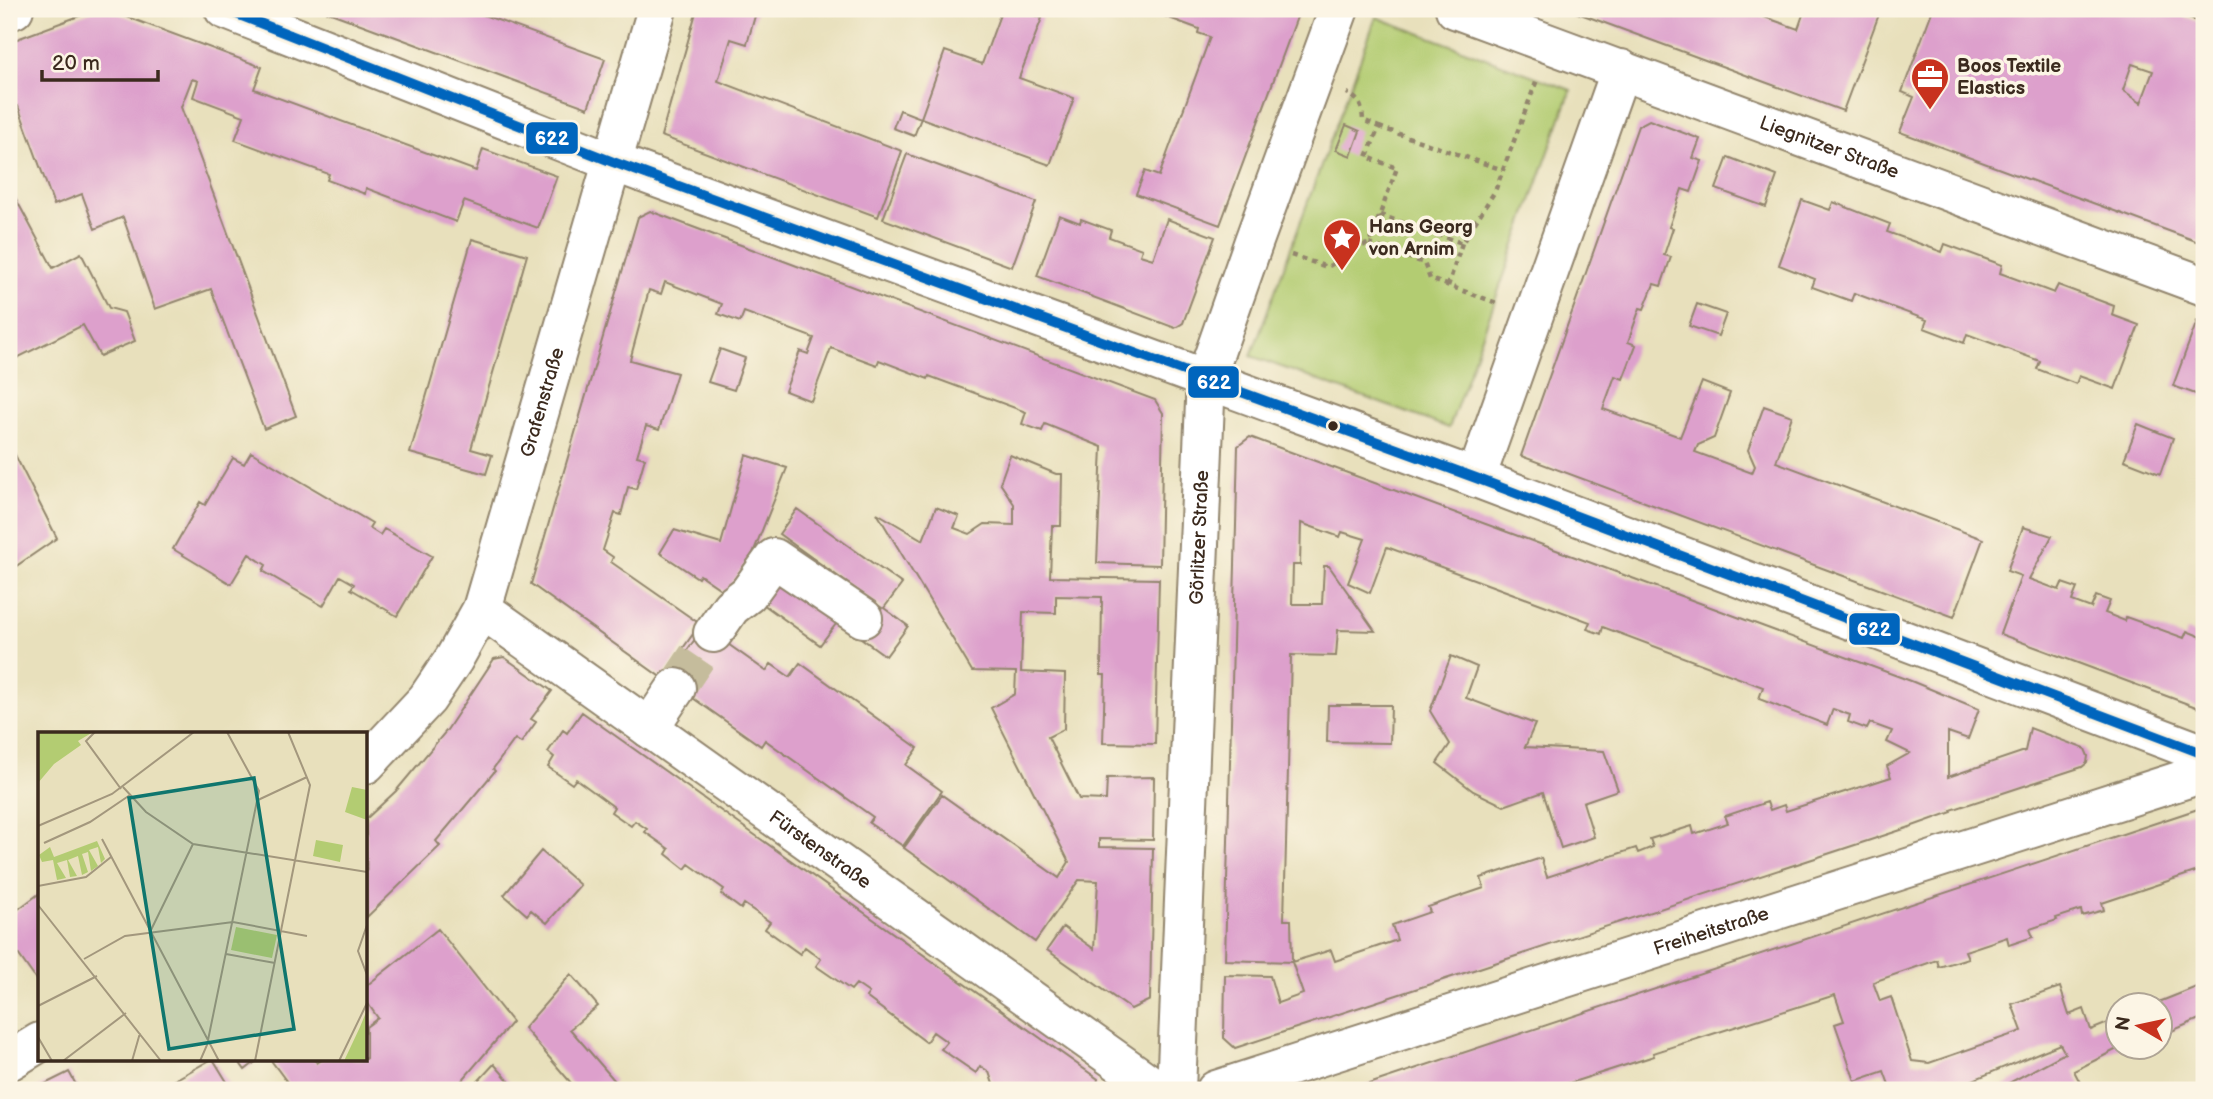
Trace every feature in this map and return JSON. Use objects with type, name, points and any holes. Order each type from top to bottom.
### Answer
[{"type":"street","points":[[9,11],[14,9]]},
{"type":"street","points":[[224,9],[612,162],[1476,478],[2204,754]]},
{"type":"street","name":"Grafenstraße","points":[[368,762],[427,699],[454,659],[482,608],[657,9]]},
{"type":"street","name":"Görlitzer Straße","points":[[1176,1090],[1206,378],[1339,9]]},
{"type":"street","name":"Liegnitzer Straße","points":[[1455,9],[2204,286]]},
{"type":"street","points":[[1476,478],[1620,69]]},
{"type":"street","points":[[713,634],[730,607],[748,594],[774,558],[863,618]]},
{"type":"street","name":"Fürstenstraße","points":[[482,608],[1158,1090]]},
{"type":"street","points":[[649,728],[677,688]]},
{"type":"street","name":"Freiheitstraße","points":[[1216,1090],[2204,773]]},
{"type":"street","points":[[9,1061],[38,1043]]},
{"type":"path","points":[[1448,286],[1462,243],[1495,191],[1551,43]]},
{"type":"path","points":[[1313,80],[1355,97],[1362,105],[1363,120],[1503,170]]},
{"type":"path","points":[[1369,244],[1397,168],[1367,157],[1379,127]]},
{"type":"path","points":[[1380,215],[1462,243]]},
{"type":"path","points":[[1289,254],[1327,267],[1340,261],[1353,247],[1369,244],[1424,263],[1430,279],[1495,303]]},
{"type":"green space","points":[[1376,17],[1571,90],[1449,428],[1251,356]]},
{"type":"building","points":[[98,9],[106,9],[262,67],[254,89],[476,171],[483,149],[557,176],[538,228],[464,201],[456,222],[366,188],[365,194],[327,180],[329,174],[235,140],[244,116],[193,97],[198,81],[192,79],[181,107],[296,416],[264,429],[211,289],[155,309],[123,217],[95,229],[82,194],[54,205],[18,106],[9,109],[9,42]]},
{"type":"building","points":[[320,9],[467,9],[605,59],[588,108]]},
{"type":"building","points":[[697,9],[757,9],[747,44],[731,39],[718,81],[902,151],[878,217],[661,136]]},
{"type":"building","points":[[1002,9],[1018,9],[1042,18],[1019,78],[1074,98],[1050,165],[921,118],[945,51],[982,64]]},
{"type":"building","points":[[1145,9],[1300,9],[1220,225],[1136,194],[1145,171],[1159,176],[1210,37],[1198,33],[1199,29]]},
{"type":"building","points":[[1567,9],[1742,9],[1798,29],[1805,9],[1881,9],[1843,111]]},
{"type":"building","points":[[1933,9],[2177,9],[2175,13],[2204,24],[2204,244],[1900,132],[1914,97],[1902,92]],"holes":[[[2132,64],[2153,71],[2141,103],[2123,90]]]},
{"type":"building","points":[[900,110],[921,118],[914,136],[893,128]]},
{"type":"building","points":[[1649,120],[1700,139],[1693,158],[1702,161],[1691,192],[1682,189],[1669,227],[1673,228],[1664,255],[1671,257],[1661,286],[1654,284],[1644,309],[1640,308],[1628,342],[1636,345],[1623,379],[1615,376],[1603,409],[1680,437],[1702,382],[1730,393],[1714,438],[1698,445],[1695,452],[1752,473],[1755,466],[1748,450],[1764,406],[1792,416],[1776,462],[1983,539],[1954,617],[1521,456],[1638,126]]},
{"type":"building","points":[[1346,125],[1360,131],[1351,156],[1336,150]]},
{"type":"building","points":[[907,154],[1036,202],[1012,267],[883,219]]},
{"type":"building","points":[[1728,157],[1777,176],[1766,207],[1716,189]]},
{"type":"building","points":[[9,186],[53,268],[81,253],[109,308],[124,312],[135,341],[100,356],[83,325],[9,362],[9,254],[15,251],[9,238]]},
{"type":"building","points":[[1802,200],[1830,210],[1833,202],[1890,224],[1887,232],[1942,252],[1945,244],[2002,265],[2000,273],[2054,293],[2058,285],[2114,306],[2112,315],[2139,325],[2115,389],[2079,376],[2076,384],[2037,369],[2040,361],[1967,334],[1964,343],[1924,328],[1927,320],[1854,293],[1851,301],[1812,287],[1815,279],[1779,265]]},
{"type":"building","points":[[650,211],[1155,400],[1163,413],[1160,565],[1097,563],[1102,447],[1045,424],[1042,431],[1022,424],[1026,412],[929,376],[928,379],[879,360],[877,365],[831,348],[811,401],[785,391],[800,351],[808,354],[814,338],[744,312],[740,322],[718,314],[722,304],[665,282],[661,294],[649,290],[630,360],[677,373],[659,430],[646,426],[637,456],[645,458],[636,489],[628,487],[621,515],[615,513],[603,550],[613,557],[611,562],[700,624],[662,678],[531,584],[638,217]]},
{"type":"building","points":[[1059,215],[1080,223],[1081,219],[1111,230],[1109,237],[1142,249],[1140,255],[1153,259],[1167,219],[1215,237],[1183,323],[1175,328],[1037,276]]},
{"type":"building","points":[[472,239],[527,255],[471,449],[492,455],[486,474],[410,453]]},
{"type":"building","points":[[1697,304],[1726,314],[1718,336],[1689,326]]},
{"type":"building","points":[[2197,321],[2204,324],[2204,397],[2173,386]]},
{"type":"building","points":[[720,349],[745,358],[734,390],[708,382]]},
{"type":"building","points":[[2138,424],[2173,438],[2160,474],[2124,460]]},
{"type":"building","points":[[1250,437],[1911,681],[1979,709],[1968,739],[1948,732],[1948,777],[2025,751],[2030,728],[2085,749],[2087,763],[1907,828],[1235,1048],[1224,1038],[1225,975],[1270,976],[1278,1003],[1303,994],[1292,962],[1225,960],[1238,446]],"holes":[[[1301,523],[1340,537],[1342,532],[1365,539],[1348,583],[1370,593],[1387,547],[1590,622],[1587,629],[1601,634],[1603,627],[1763,687],[1759,699],[1827,725],[1833,709],[1850,715],[1848,722],[1867,729],[1870,723],[1892,731],[1887,742],[1910,753],[1887,766],[1891,777],[1786,811],[1784,805],[1770,810],[1767,802],[1725,816],[1728,823],[1694,834],[1692,826],[1650,839],[1653,847],[1638,853],[1636,848],[1547,877],[1541,858],[1481,878],[1484,888],[1428,907],[1430,912],[1392,925],[1397,940],[1335,961],[1331,950],[1292,962],[1291,920],[1284,920],[1291,655],[1336,656],[1338,630],[1375,631],[1329,566],[1324,566],[1322,604],[1292,604],[1293,565],[1300,565]]]},
{"type":"building","points":[[9,443],[57,538],[9,571]]},
{"type":"building","points":[[251,452],[372,523],[369,528],[380,535],[384,529],[432,556],[397,616],[351,589],[354,584],[340,576],[323,606],[263,571],[266,565],[249,554],[231,584],[173,549],[200,502],[205,505],[233,458],[244,464]]},
{"type":"building","points":[[746,455],[787,468],[753,553],[725,592],[660,553],[674,530],[721,544]]},
{"type":"building","points":[[1010,455],[1062,474],[1061,526],[1052,526],[1050,577],[1159,579],[1155,744],[1103,743],[1105,675],[1101,675],[1102,597],[1056,596],[1056,613],[1023,612],[1021,672],[1065,674],[1064,729],[1048,737],[1079,799],[1106,800],[1107,778],[1154,777],[1153,840],[1099,839],[1099,847],[1153,848],[1150,1000],[1131,1009],[1047,950],[1063,927],[1094,949],[1098,881],[1079,880],[1035,942],[904,848],[942,795],[1059,878],[1069,862],[991,708],[1015,694],[1016,672],[972,671],[877,513],[923,540],[936,507],[959,516],[954,528],[970,534],[985,524],[1014,525],[1014,504],[1000,483]]},
{"type":"building","points":[[797,509],[902,584],[884,608],[908,626],[886,656],[861,638],[882,608],[779,534]]},
{"type":"building","points":[[2023,527],[2052,536],[2029,579],[2059,590],[2062,583],[2077,588],[2072,601],[2091,608],[2096,596],[2110,601],[2105,613],[2125,621],[2126,617],[2184,638],[2187,631],[2204,638],[2204,710],[2000,634],[2021,576],[2007,571]]},
{"type":"building","points":[[774,573],[839,620],[820,645],[756,599]]},
{"type":"building","points":[[704,627],[766,671],[771,664],[790,677],[800,663],[918,748],[906,765],[942,791],[903,846],[869,823],[873,817],[765,740],[761,746],[666,679]]},
{"type":"building","points":[[1451,656],[1477,667],[1466,698],[1535,724],[1525,747],[1604,751],[1618,790],[1583,802],[1594,837],[1561,848],[1543,792],[1504,806],[1473,791],[1437,763],[1450,744],[1430,711]]},
{"type":"building","points":[[504,657],[552,691],[531,719],[536,722],[521,743],[515,739],[493,769],[495,771],[436,841],[440,846],[368,916],[368,817],[396,791],[447,730],[494,659]]},
{"type":"building","points":[[1328,705],[1391,705],[1390,743],[1327,742]]},
{"type":"building","points":[[582,712],[1098,1079],[1096,1090],[995,1090],[989,1072],[980,1066],[976,1073],[941,1049],[947,1042],[933,1032],[926,1042],[866,997],[869,993],[856,984],[851,990],[816,966],[821,959],[805,947],[800,954],[765,929],[770,922],[744,904],[741,909],[721,894],[724,889],[689,864],[685,869],[666,854],[669,849],[645,832],[647,829],[635,821],[631,826],[611,812],[614,807],[576,779],[572,784],[548,767],[554,757],[548,752],[563,730],[567,733]]},
{"type":"building","points":[[2204,807],[2204,869],[2102,903],[2104,910],[2082,916],[2081,910],[2056,918],[2057,920],[2030,929],[2033,937],[2009,945],[2007,937],[1965,951],[1968,958],[1939,967],[1937,960],[1873,982],[1880,1001],[1891,997],[1912,1061],[1929,1063],[2022,1031],[2012,1004],[2060,987],[2069,1015],[2084,1009],[2091,1030],[2104,1025],[2104,1056],[2074,1071],[2084,1090],[1996,1090],[2065,1053],[2060,1044],[1949,1090],[1891,1090],[1884,1071],[1855,1081],[1835,1024],[1844,1021],[1835,995],[1653,1053],[1654,1056],[1548,1090],[1351,1090]]},
{"type":"building","points":[[541,851],[580,885],[547,923],[531,910],[527,915],[504,895]]},
{"type":"building","points":[[38,894],[38,982],[9,941],[9,916]]},
{"type":"building","points":[[438,929],[512,1022],[454,1090],[293,1090],[271,1060],[315,1060],[317,1063],[322,1060],[368,1060],[368,1026],[378,1018],[368,1004],[368,984]]},
{"type":"building","points":[[571,974],[598,1006],[570,1029],[615,1081],[604,1090],[577,1090],[524,1028]]},
{"type":"building","points":[[2204,984],[2204,1017],[2174,1030],[2174,996]]},
{"type":"building","points":[[214,1060],[232,1090],[157,1090]]},
{"type":"building","points":[[238,1060],[258,1060],[245,1070]]},
{"type":"building","points":[[494,1064],[517,1090],[470,1090]]},
{"type":"building","points":[[69,1072],[79,1090],[33,1090]]},
{"type":"tunnel","points":[[676,688],[713,633]]},
{"type":"transit line","name":"622","points":[[224,9],[613,162],[1476,478],[2204,754]]},
{"type":"place","name":"Boos Textile Elastics","points":[[1930,111]]},
{"type":"place","name":"Hans Georg von Arnim","points":[[1342,272]]}]
